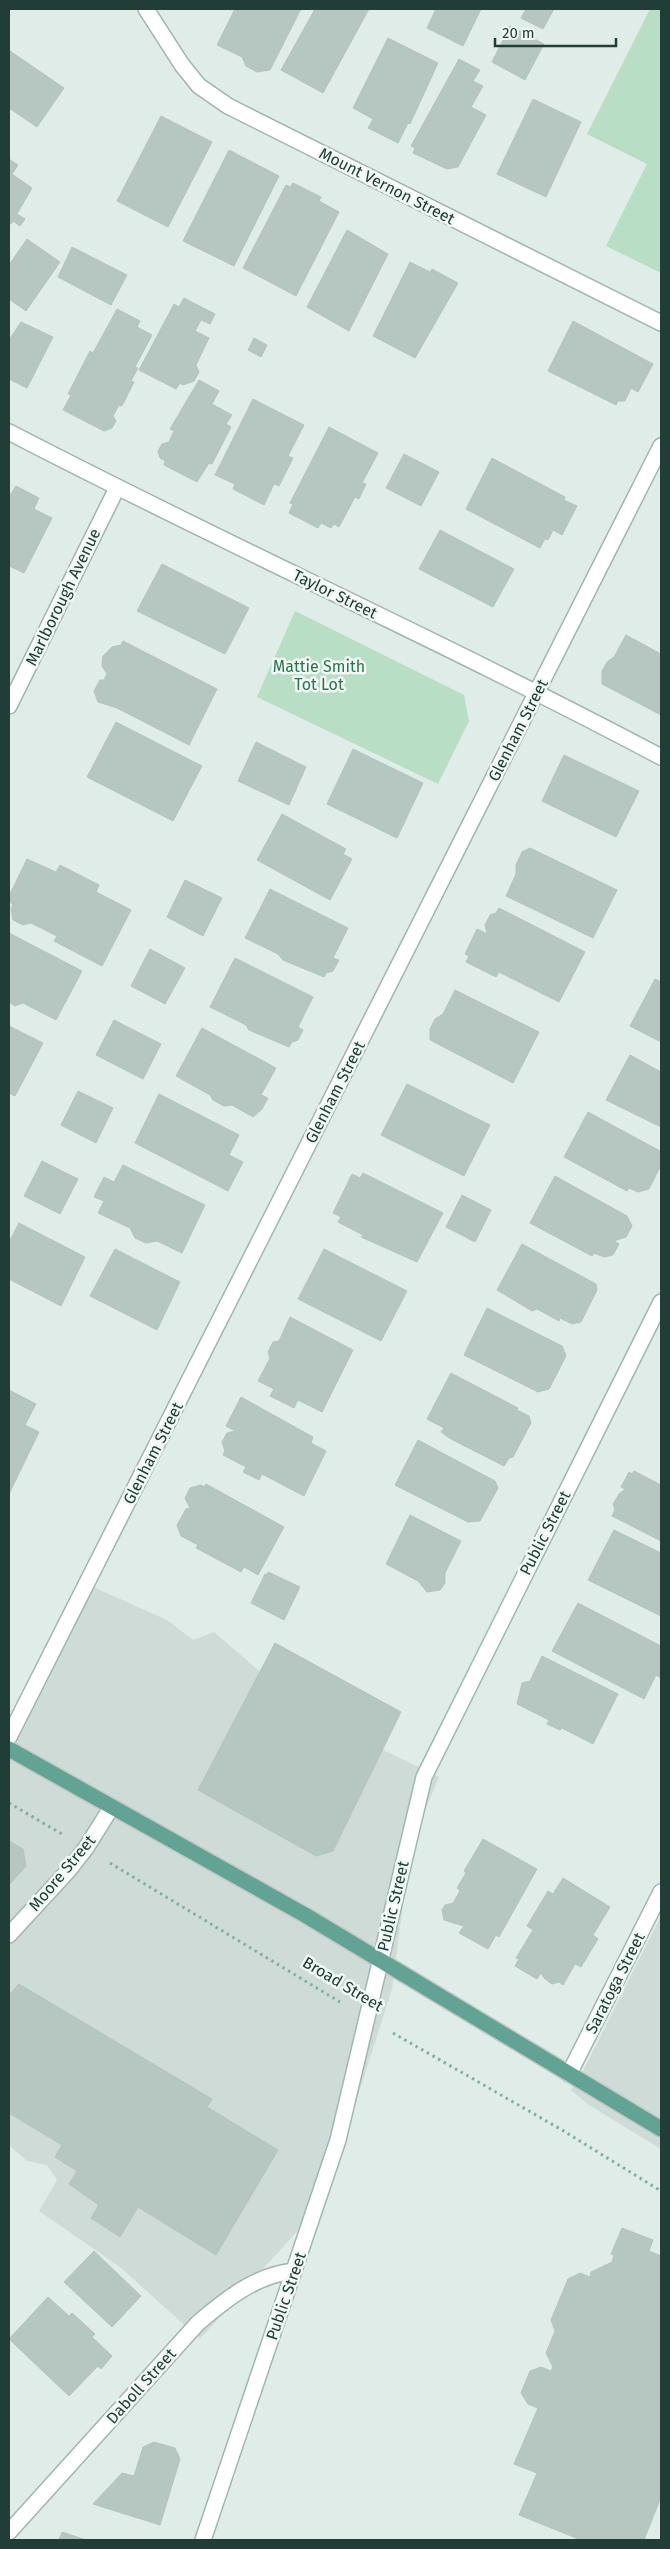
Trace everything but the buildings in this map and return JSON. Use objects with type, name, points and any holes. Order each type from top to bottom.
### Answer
[{"type":"main road","points":[[9,1749],[111,1808],[297,1910],[661,2129]]},
{"type":"street","name":"Mount Vernon Street","points":[[146,9],[182,65],[199,86],[228,106],[661,323]]},
{"type":"street","name":"Taylor Street","points":[[9,432],[117,488],[537,691],[661,757]]},
{"type":"street","name":"Glenham Street","points":[[9,1737],[661,446]]},
{"type":"street","name":"Marlborough Avenue","points":[[9,706],[117,488]]},
{"type":"street","name":"Public Street","points":[[203,2540],[338,2140],[369,2020],[380,1960],[414,1816],[432,1758],[661,1302]]},
{"type":"street","name":"Moore Street","points":[[9,1934],[86,1848],[111,1808]]},
{"type":"street","name":"Saratoga Street","points":[[568,2074],[661,1892]]},
{"type":"street","name":"Daboll Street","points":[[9,2532],[198,2324],[224,2302],[252,2284],[268,2276],[294,2271]]},
{"type":"path","name":"Broad Street","points":[[9,1803],[369,2020],[562,2130],[661,2192]]},
{"type":"shaded area","points":[[82,1582],[167,1620],[193,1640],[214,1632],[309,1714],[439,1777],[411,1844],[392,1989],[324,2202],[310,2228],[301,2227],[200,2339],[120,2267],[39,2211],[57,2180],[47,2165],[27,2161],[9,2145],[9,1720]]},
{"type":"shaded area","points":[[661,1916],[661,2149],[589,2105],[571,2090],[579,2079]]},
{"type":"green space","points":[[650,9],[661,9],[661,273],[606,246],[647,164],[587,134]]},
{"type":"green space","name":"Mattie Smith Tot Lot","points":[[295,611],[464,695],[469,721],[438,784],[257,697]]}]
